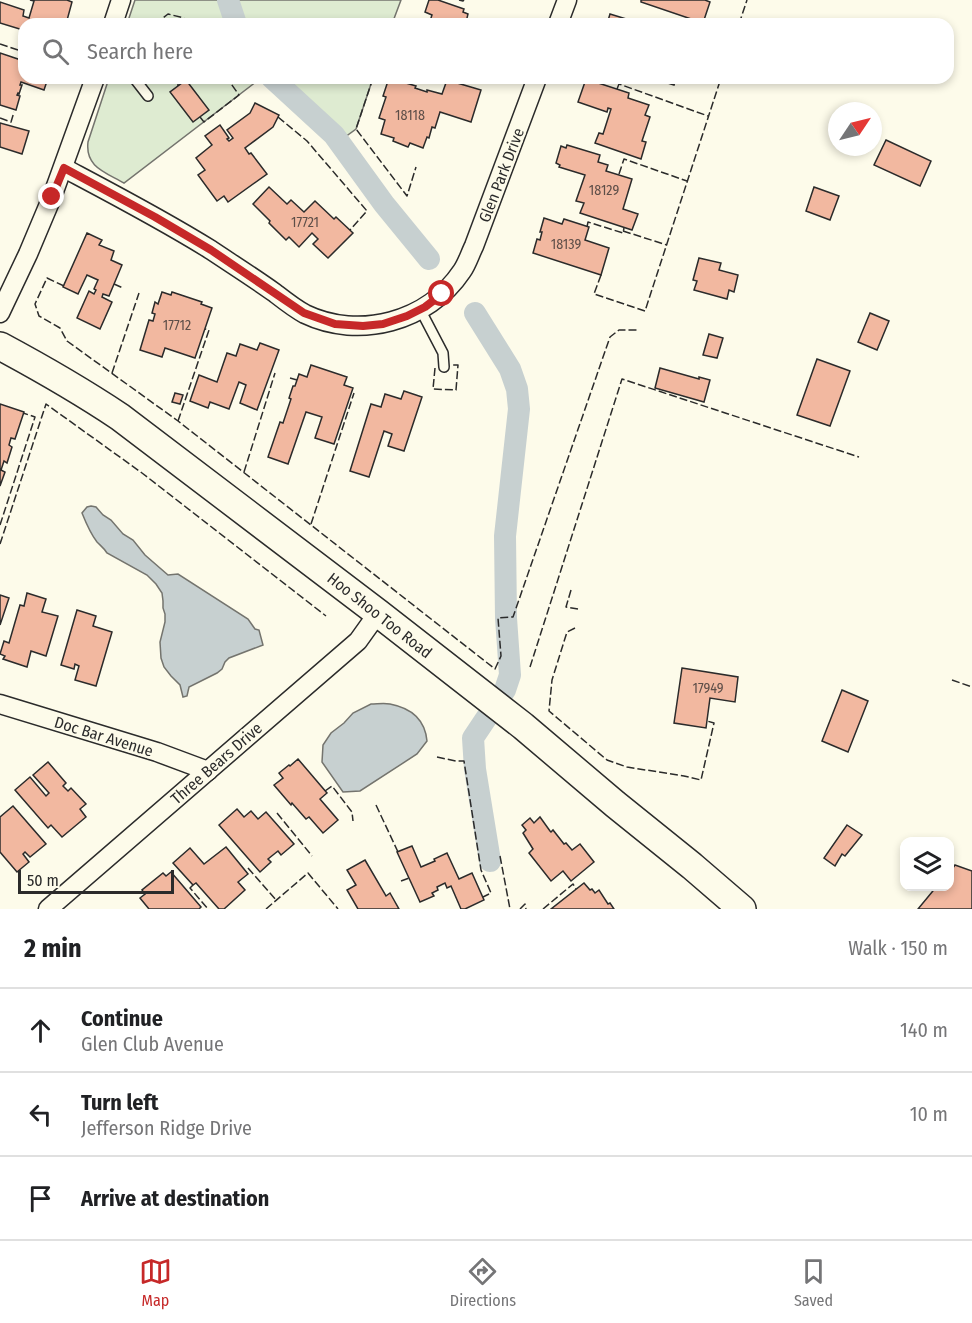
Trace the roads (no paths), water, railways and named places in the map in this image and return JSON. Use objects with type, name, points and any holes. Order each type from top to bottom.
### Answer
[{"type":"street","points":[[115,18],[121,0]]},
{"type":"street","points":[[560,18],[567,0]]},
{"type":"street","points":[[0,314],[64,168],[93,84]]},
{"type":"street","name":"Glen Park Drive","points":[[64,168],[211,250],[304,313],[335,324],[363,326],[383,324],[420,309],[442,294],[462,271],[474,246],[535,84]]},
{"type":"street","name":"Hoo Shoo Too Road","points":[[0,346],[83,392],[120,417],[378,613],[507,713],[741,909]]},
{"type":"street","name":"Three Bears Drive","points":[[48,909],[361,637],[378,613]]},
{"type":"street","name":"Doc Bar Avenue","points":[[0,704],[157,752],[208,771]]},
{"type":"lane","points":[[138,84],[147,96]]},
{"type":"lane","points":[[420,309],[443,353],[444,367]]},
{"type":"waterway","points":[[228,0],[234,18]]},
{"type":"waterway","points":[[279,84],[334,135],[384,204],[429,259]]},
{"type":"waterway","points":[[475,313],[510,369],[517,389],[519,409],[505,536],[506,618],[510,675],[505,690],[473,738],[475,769],[490,861]]}]
